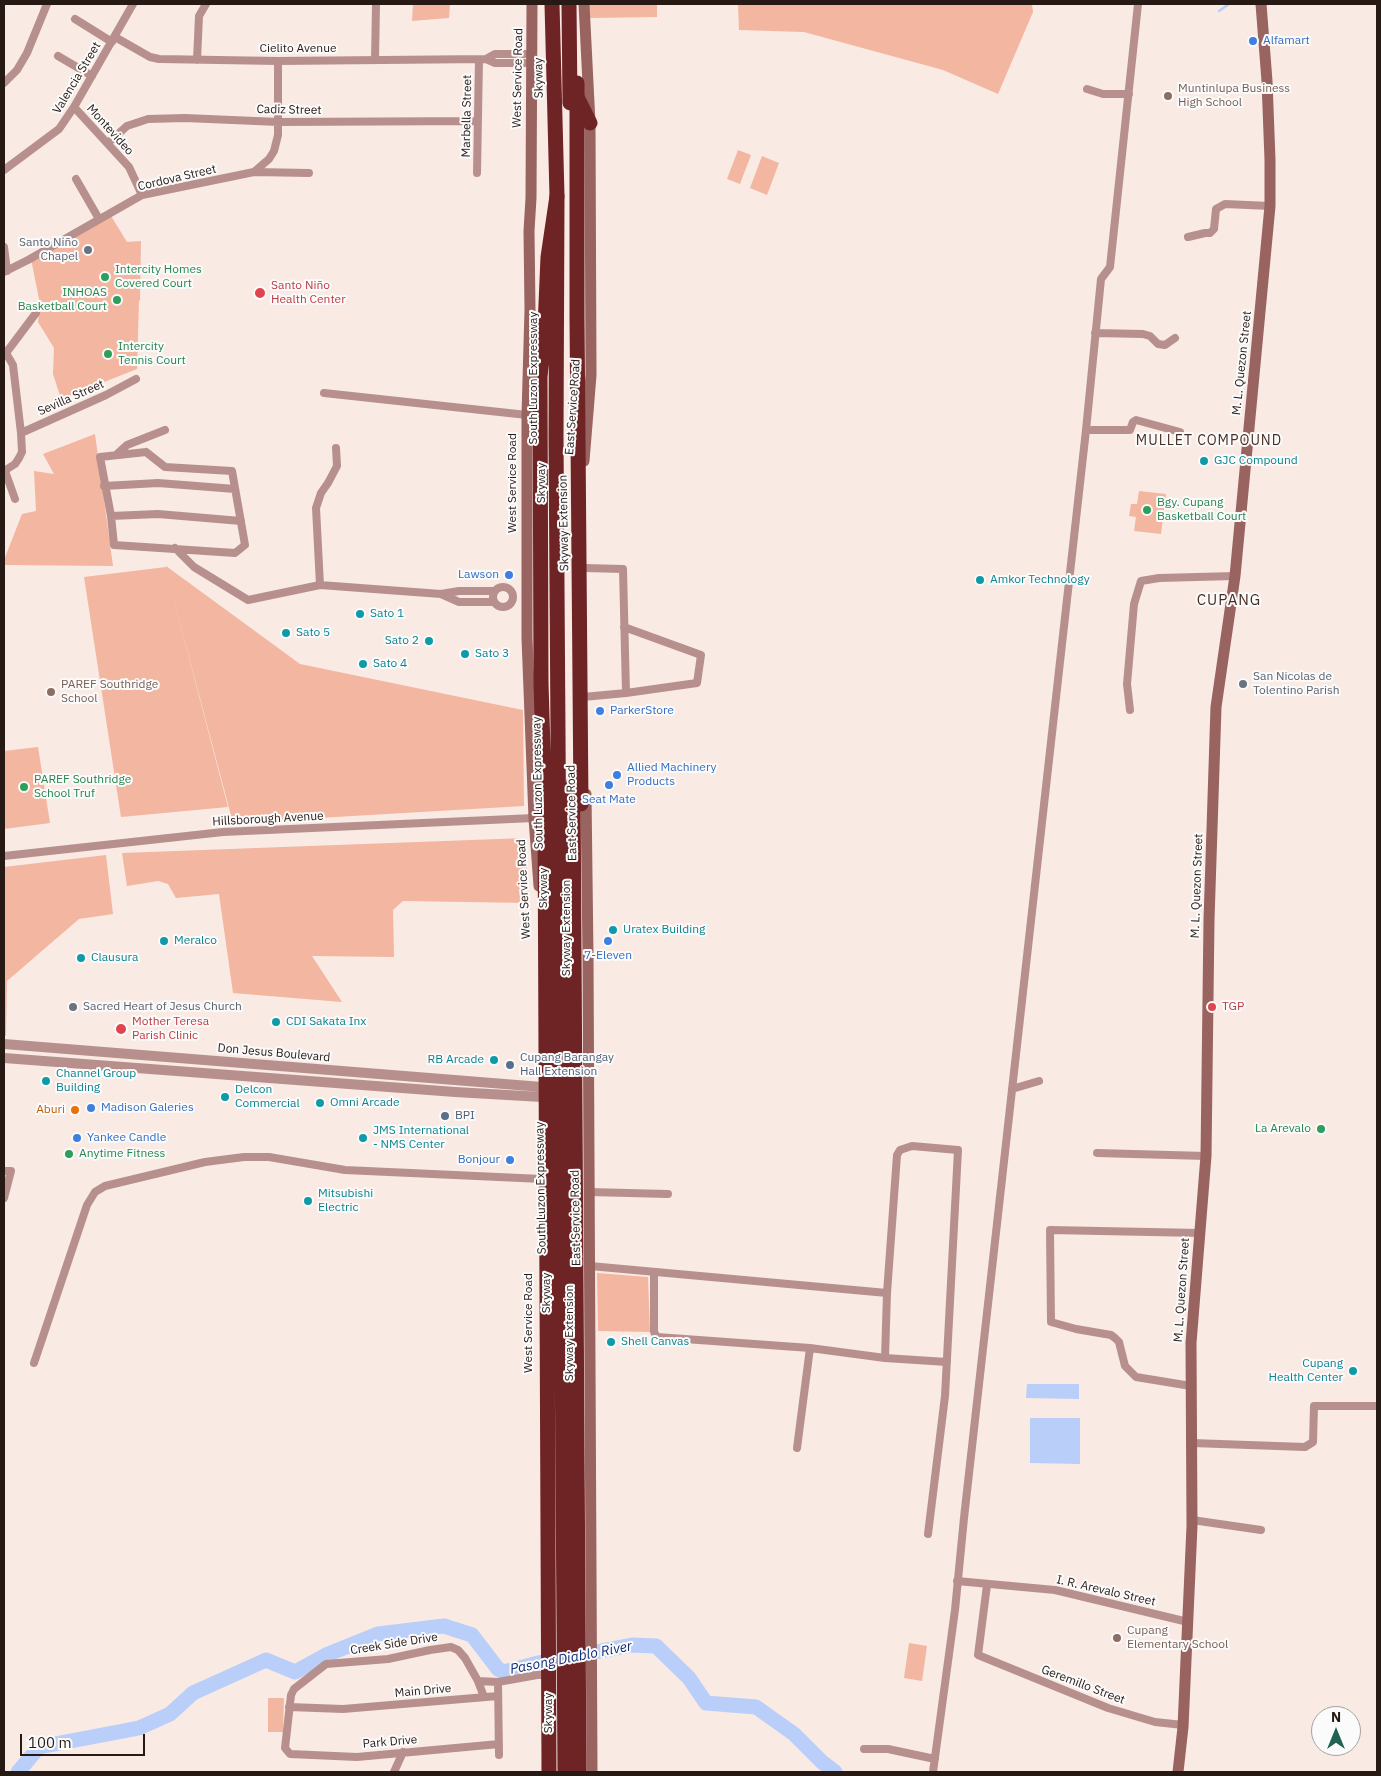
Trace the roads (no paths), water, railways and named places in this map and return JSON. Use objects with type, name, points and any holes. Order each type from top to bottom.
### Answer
[{"type":"highway","name":"South Luzon Expressway","points":[[547,4],[551,1663],[563,1772]]},
{"type":"highway","name":"Skyway","points":[[552,4],[557,196],[556,437],[563,1772]]},
{"type":"highway","name":"Skyway","points":[[558,4],[564,438],[571,1772]]},
{"type":"highway","points":[[569,4],[573,83],[585,1654],[579,1772]]},
{"type":"highway","points":[[577,4],[573,83],[590,123]]},
{"type":"highway","name":"Skyway Extension","points":[[573,83],[577,317],[587,1772]]},
{"type":"highway","name":"Skyway Extension","points":[[547,1772],[545,824],[541,683],[540,377],[545,327],[548,257],[557,196]]},
{"type":"main road","name":"West Service Road","points":[[532,4],[527,415],[527,596],[529,725],[541,912],[542,1179],[551,1663],[547,1772]]},
{"type":"main road","name":"East Service Road","points":[[584,4],[590,123],[591,376],[582,498],[590,1266],[585,1654],[592,1772]]},
{"type":"main road","name":"M. L. Quezon Street","points":[[1178,1772],[1183,1724],[1192,1520],[1192,1343],[1206,1156],[1209,920],[1216,707],[1235,576],[1270,206],[1267,82],[1261,4]]},
{"type":"street","points":[[4,83],[18,70],[47,4]]},
{"type":"street","points":[[122,4],[132,6]]},
{"type":"street","points":[[197,60],[199,16],[206,4]]},
{"type":"street","points":[[375,60],[376,4]]},
{"type":"street","points":[[933,1772],[951,1646],[1101,280],[1110,267],[1138,4]]},
{"type":"street","name":"Valencia Street","points":[[4,170],[60,129],[132,6]]},
{"type":"street","name":"Cielito Avenue","points":[[75,19],[159,59],[278,61],[482,60],[495,63],[512,63],[532,58]]},
{"type":"street","name":"Cielito Avenue","points":[[482,60],[495,54],[512,54],[532,58]]},
{"type":"street","points":[[512,54],[512,63]]},
{"type":"street","points":[[58,56],[92,76]]},
{"type":"street","name":"Marbella Street","points":[[477,173],[482,60]]},
{"type":"street","points":[[254,172],[269,159],[274,151],[278,134],[278,61]]},
{"type":"street","points":[[1086,89],[1103,94],[1129,94]]},
{"type":"street","name":"Montevideo","points":[[74,107],[129,167],[142,195]]},
{"type":"street","name":"Cadiz Street","points":[[108,143],[127,126],[148,119],[185,118],[279,122],[478,121]]},
{"type":"street","name":"Cordova Street","points":[[5,271],[142,195],[254,172],[309,173]]},
{"type":"street","points":[[76,179],[99,219]]},
{"type":"street","points":[[1188,236],[1210,233],[1214,229],[1216,209],[1225,204],[1270,206]]},
{"type":"street","points":[[4,247],[5,271]]},
{"type":"street","points":[[15,499],[5,471],[15,464],[22,452],[21,433],[13,365],[5,352],[36,313]]},
{"type":"street","points":[[1095,333],[1143,334],[1150,336],[1158,344],[1165,345],[1175,338]]},
{"type":"street","name":"Sevilla Street","points":[[21,433],[133,381]]},
{"type":"street","points":[[324,393],[527,415]]},
{"type":"street","points":[[1086,430],[1130,430],[1133,422],[1136,420],[1180,432]]},
{"type":"street","points":[[116,455],[127,446],[164,430]]},
{"type":"street","points":[[144,438],[146,452],[165,467],[232,471],[245,545],[235,553],[114,544],[100,457],[146,452]]},
{"type":"street","points":[[320,585],[316,508],[320,493],[337,466],[336,448]]},
{"type":"street","points":[[104,486],[158,483],[235,489]]},
{"type":"street","points":[[111,516],[158,514],[241,521]]},
{"type":"street","points":[[175,548],[194,567],[248,600],[320,585],[441,594],[459,591],[494,591],[501,587],[511,591],[513,596],[511,602],[506,606],[499,606],[492,602],[459,602],[441,594]]},
{"type":"street","points":[[194,567],[203,552]]},
{"type":"street","points":[[584,568],[623,569],[626,693]]},
{"type":"street","points":[[1130,710],[1127,684],[1134,604],[1141,580],[1235,576]]},
{"type":"street","points":[[492,602],[494,591]]},
{"type":"street","points":[[513,596],[527,596]]},
{"type":"street","points":[[583,697],[697,683],[701,654],[624,627]]},
{"type":"street","name":"Hillsborough Avenue","points":[[4,856],[223,832],[534,818]]},
{"type":"street","name":"Don Jesus Boulevard","points":[[4,1044],[361,1073],[542,1092]]},
{"type":"street","name":"Don Jesus Boulevard","points":[[4,1058],[360,1085],[542,1092]]},
{"type":"street","points":[[360,1085],[361,1073]]},
{"type":"street","points":[[1012,1089],[1039,1081]]},
{"type":"street","points":[[885,1358],[887,1293],[897,1155],[900,1150],[912,1146],[958,1150],[940,1441],[928,1534]]},
{"type":"street","points":[[1097,1154],[1206,1156]]},
{"type":"street","points":[[34,1363],[87,1205],[95,1192],[105,1186],[204,1162],[244,1157],[269,1157],[345,1170],[542,1179]]},
{"type":"street","points":[[4,1171],[11,1171],[4,1198]]},
{"type":"street","points":[[589,1192],[668,1194]]},
{"type":"street","points":[[1192,1386],[1136,1377],[1125,1366],[1116,1338],[1111,1335],[1076,1329],[1052,1322],[1050,1230],[1200,1233]]},
{"type":"street","points":[[590,1266],[887,1293]]},
{"type":"street","points":[[654,1272],[654,1332],[657,1337],[810,1348],[885,1358],[946,1362]]},
{"type":"street","points":[[797,1448],[810,1348]]},
{"type":"street","points":[[1192,1443],[1305,1447],[1313,1442],[1314,1406],[1377,1406]]},
{"type":"street","points":[[1192,1520],[1261,1530]]},
{"type":"street","name":"I. R. Arevalo Street","points":[[958,1581],[1055,1590],[1188,1622]]},
{"type":"street","name":"Geremillo Street","points":[[987,1585],[978,1654],[1108,1708],[1155,1722],[1183,1724]]},
{"type":"street","name":"Creek Side Drive","points":[[285,1748],[291,1695],[294,1689],[326,1664],[388,1659],[451,1647],[458,1650],[465,1658],[484,1696]]},
{"type":"street","points":[[478,1681],[498,1682],[537,1675],[551,1663]]},
{"type":"street","points":[[498,1682],[499,1755]]},
{"type":"street","name":"Main Drive","points":[[289,1708],[343,1709],[498,1696]]},
{"type":"street","name":"Park Drive","points":[[285,1748],[290,1754],[357,1757],[499,1744]]},
{"type":"street","points":[[864,1749],[888,1750],[934,1759]]},
{"type":"street","points":[[394,1772],[403,1752]]},
{"type":"water","points":[[1027,1384],[1079,1384],[1079,1399],[1026,1398]]},
{"type":"water","points":[[1030,1418],[1080,1418],[1080,1464],[1030,1463]]},
{"type":"waterway","points":[[1219,11],[1229,4]]},
{"type":"waterway","name":"Pasong Diablo River","points":[[18,1772],[39,1747],[139,1728],[170,1714],[193,1693],[266,1660],[295,1672],[326,1655],[378,1634],[444,1626],[472,1635],[498,1669],[504,1672],[538,1663],[632,1645],[656,1646],[689,1678],[706,1703],[756,1707],[794,1734],[822,1762],[835,1772]]},
{"type":"place","name":"Alfamart","points":[[1253,41]]},
{"type":"place","name":"Muntinlupa Business High School","points":[[1168,96]]},
{"type":"place","name":"Santo Niño Chapel","points":[[88,250]]},
{"type":"place","name":"Intercity Homes Covered Court","points":[[105,277]]},
{"type":"place","name":"Santo Niño Health Center","points":[[260,293]]},
{"type":"place","name":"INHOAS Basketball Court","points":[[117,300]]},
{"type":"place","name":"Intercity Tennis Court","points":[[108,354]]},
{"type":"place","name":"GJC Compound","points":[[1204,461]]},
{"type":"place","name":"Bgy. Cupang Basketball Court","points":[[1147,510]]},
{"type":"place","name":"Lawson","points":[[509,575]]},
{"type":"place","name":"Amkor Technology","points":[[980,580]]},
{"type":"place","name":"Sato 1","points":[[360,614]]},
{"type":"place","name":"Sato 5","points":[[286,633]]},
{"type":"place","name":"Sato 2","points":[[429,641]]},
{"type":"place","name":"Sato 3","points":[[465,654]]},
{"type":"place","name":"Sato 4","points":[[363,664]]},
{"type":"place","name":"San Nicolas de Tolentino Parish","points":[[1243,684]]},
{"type":"place","name":"PAREF Southridge School","points":[[51,692]]},
{"type":"place","name":"ParkerStore","points":[[600,711]]},
{"type":"place","name":"Allied Machinery Products","points":[[617,775]]},
{"type":"place","name":"Seat Mate","points":[[609,785]]},
{"type":"place","name":"PAREF Southridge School Truf","points":[[24,787]]},
{"type":"place","name":"Uratex Building","points":[[613,930]]},
{"type":"place","name":"Meralco","points":[[164,941]]},
{"type":"place","name":"7-Eleven","points":[[608,941]]},
{"type":"place","name":"Clausura","points":[[81,958]]},
{"type":"place","name":"Sacred Heart of Jesus Church","points":[[73,1007]]},
{"type":"place","name":"TGP","points":[[1212,1007]]},
{"type":"place","name":"CDI Sakata Inx","points":[[276,1022]]},
{"type":"place","name":"Mother Teresa Parish Clinic","points":[[121,1029]]},
{"type":"place","name":"RB Arcade","points":[[494,1060]]},
{"type":"place","name":"Cupang Barangay Hall Extension","points":[[510,1065]]},
{"type":"place","name":"Channel Group Building","points":[[46,1081]]},
{"type":"place","name":"Delcon Commercial","points":[[225,1097]]},
{"type":"place","name":"Omni Arcade","points":[[320,1103]]},
{"type":"place","name":"Madison Galeries","points":[[91,1108]]},
{"type":"place","name":"Aburi","points":[[75,1110]]},
{"type":"place","name":"BPI","points":[[445,1116]]},
{"type":"place","name":"La Arevalo","points":[[1321,1129]]},
{"type":"place","name":"Yankee Candle","points":[[77,1138]]},
{"type":"place","name":"JMS International - NMS Center","points":[[363,1138]]},
{"type":"place","name":"Anytime Fitness","points":[[69,1154]]},
{"type":"place","name":"Bonjour","points":[[510,1160]]},
{"type":"place","name":"Mitsubishi Electric","points":[[308,1201]]},
{"type":"place","name":"Shell Canvas","points":[[611,1342]]},
{"type":"place","name":"Cupang Health Center","points":[[1353,1371]]},
{"type":"place","name":"Cupang Elementary School","points":[[1117,1638]]},
{"type":"district","name":"MULLET COMPOUND","points":[[1209,441]]},
{"type":"district","name":"CUPANG","points":[[1229,601]]}]
